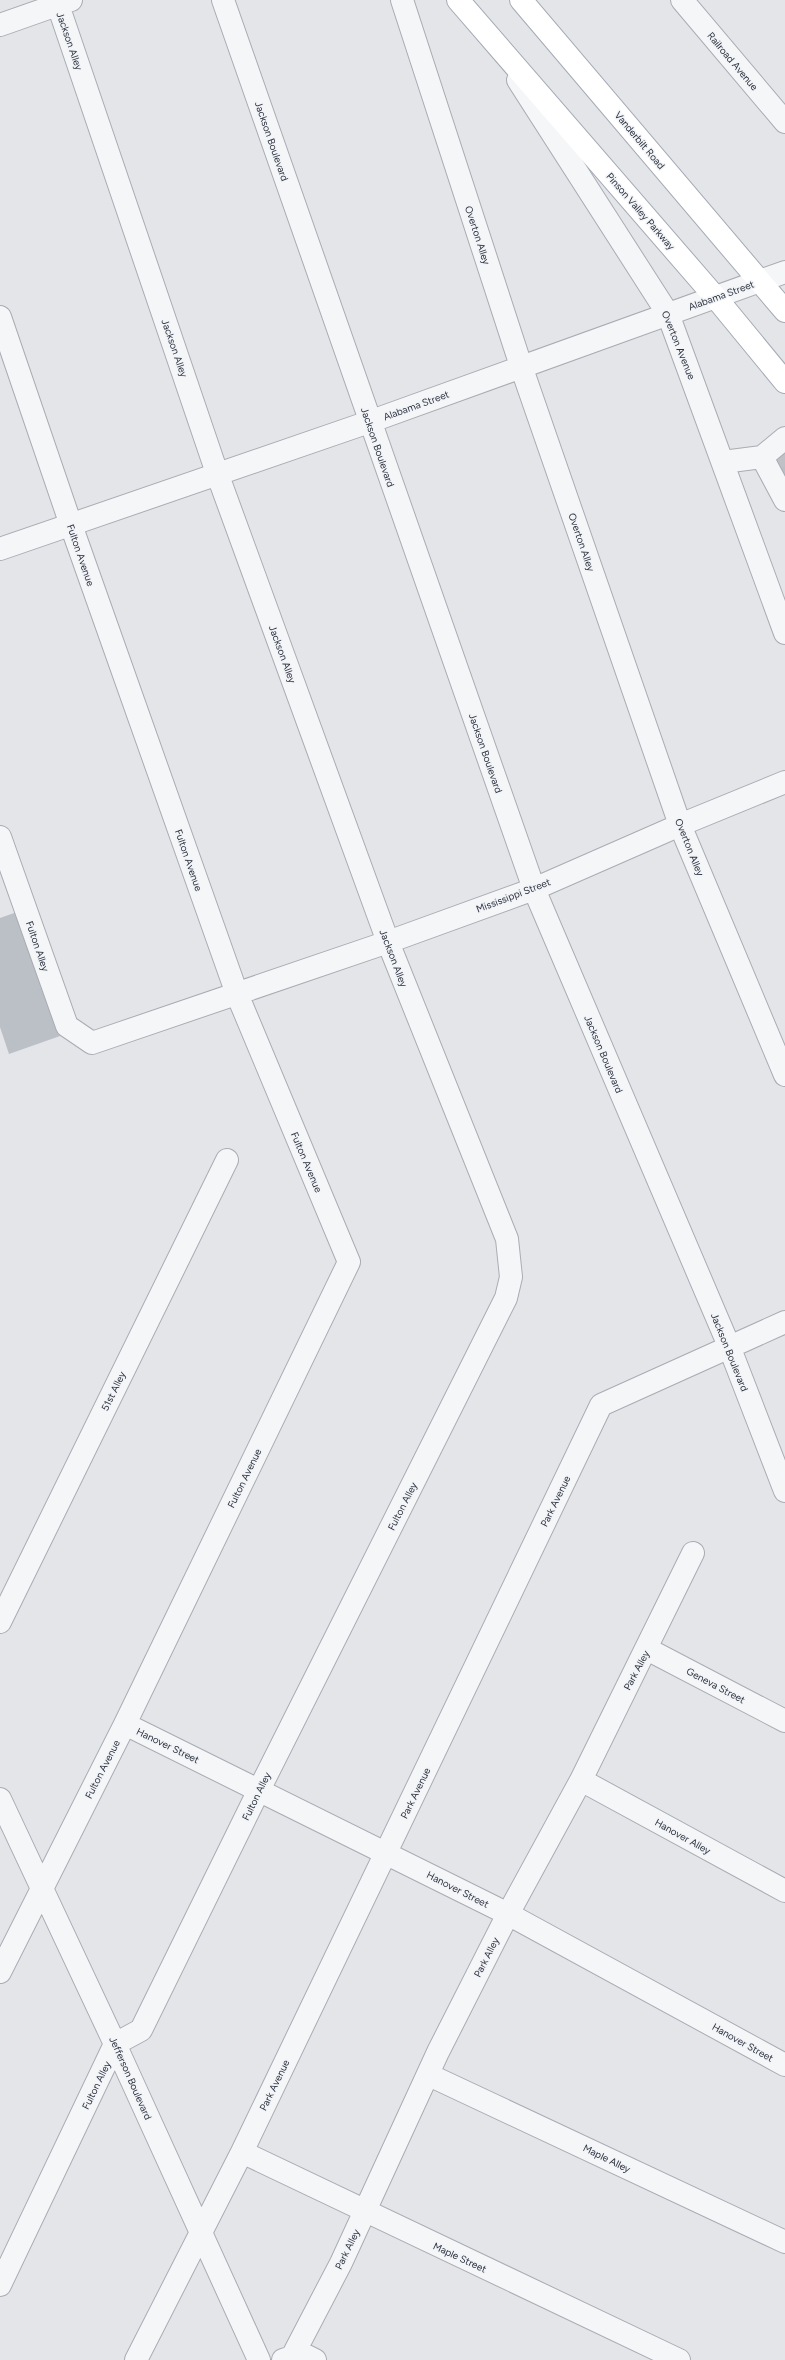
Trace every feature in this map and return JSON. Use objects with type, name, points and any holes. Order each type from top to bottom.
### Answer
[{"type":"main road","points":[[458,0],[494,42]]},
{"type":"main road","name":"Vanderbilt Road","points":[[521,0],[760,281]]},
{"type":"main road","name":"Pinson Valley Parkway","points":[[494,42],[716,298],[785,382]]},
{"type":"main road","points":[[760,281],[785,310]]},
{"type":"street","name":"Jackson Boulevard","points":[[223,0],[369,422],[534,888],[728,1346],[785,1491]]},
{"type":"street","name":"Overton Alley","points":[[402,0],[521,366],[680,824],[785,1075]]},
{"type":"street","name":"Railroad Avenue","points":[[682,0],[785,122]]},
{"type":"street","points":[[0,25],[64,2]]},
{"type":"street","name":"Jackson Alley","points":[[64,2],[217,473],[388,942],[507,1239],[511,1277],[506,1298]]},
{"type":"street","name":"Overton Avenue","points":[[494,42],[668,314],[785,633]]},
{"type":"street","name":"Alabama Street","points":[[0,549],[71,526],[217,473],[369,422],[785,272]]},
{"type":"street","name":"Fulton Avenue","points":[[0,317],[71,526],[236,994],[349,1262],[125,1724],[0,1972]]},
{"type":"street","points":[[723,462],[762,457],[785,438]]},
{"type":"street","points":[[762,457],[785,500]]},
{"type":"street","name":"Mississippi Street","points":[[92,1043],[388,942],[534,888],[680,824],[785,782]]},
{"type":"street","name":"Fulton Alley","points":[[0,837],[66,1026],[92,1043]]},
{"type":"street","name":"51st Alley","points":[[0,1622],[227,1160]]},
{"type":"street","name":"Fulton Alley","points":[[0,2284],[116,2044],[141,2030],[259,1790],[506,1298]]},
{"type":"street","name":"Park Avenue","points":[[136,2360],[242,2152],[601,1405],[728,1346],[785,1322]]},
{"type":"street","name":"Park Alley","points":[[287,2358],[341,2263],[404,2124],[430,2075],[438,2052],[508,1914],[581,1780],[647,1649],[693,1553]]},
{"type":"street","name":"Geneva Street","points":[[647,1649],[785,1721]]},
{"type":"street","name":"Hanover Street","points":[[125,1724],[386,1852],[508,1914],[785,2065]]},
{"type":"street","name":"Hanover Alley","points":[[581,1780],[785,1891]]},
{"type":"street","name":"Jefferson Boulevard","points":[[0,1799],[43,1886],[116,2044],[259,2360]]},
{"type":"street","name":"Maple Alley","points":[[430,2075],[785,2242]]},
{"type":"street","name":"Maple Street","points":[[242,2152],[678,2360]]},
{"type":"street","points":[[287,2358],[308,2356],[315,2360]]},
{"type":"building","points":[[785,451],[785,478],[772,462]]},
{"type":"building","points":[[17,912],[60,1036],[9,1054],[0,1027],[0,918]]},
{"type":"tunnel","points":[[769,451],[785,471]]}]
